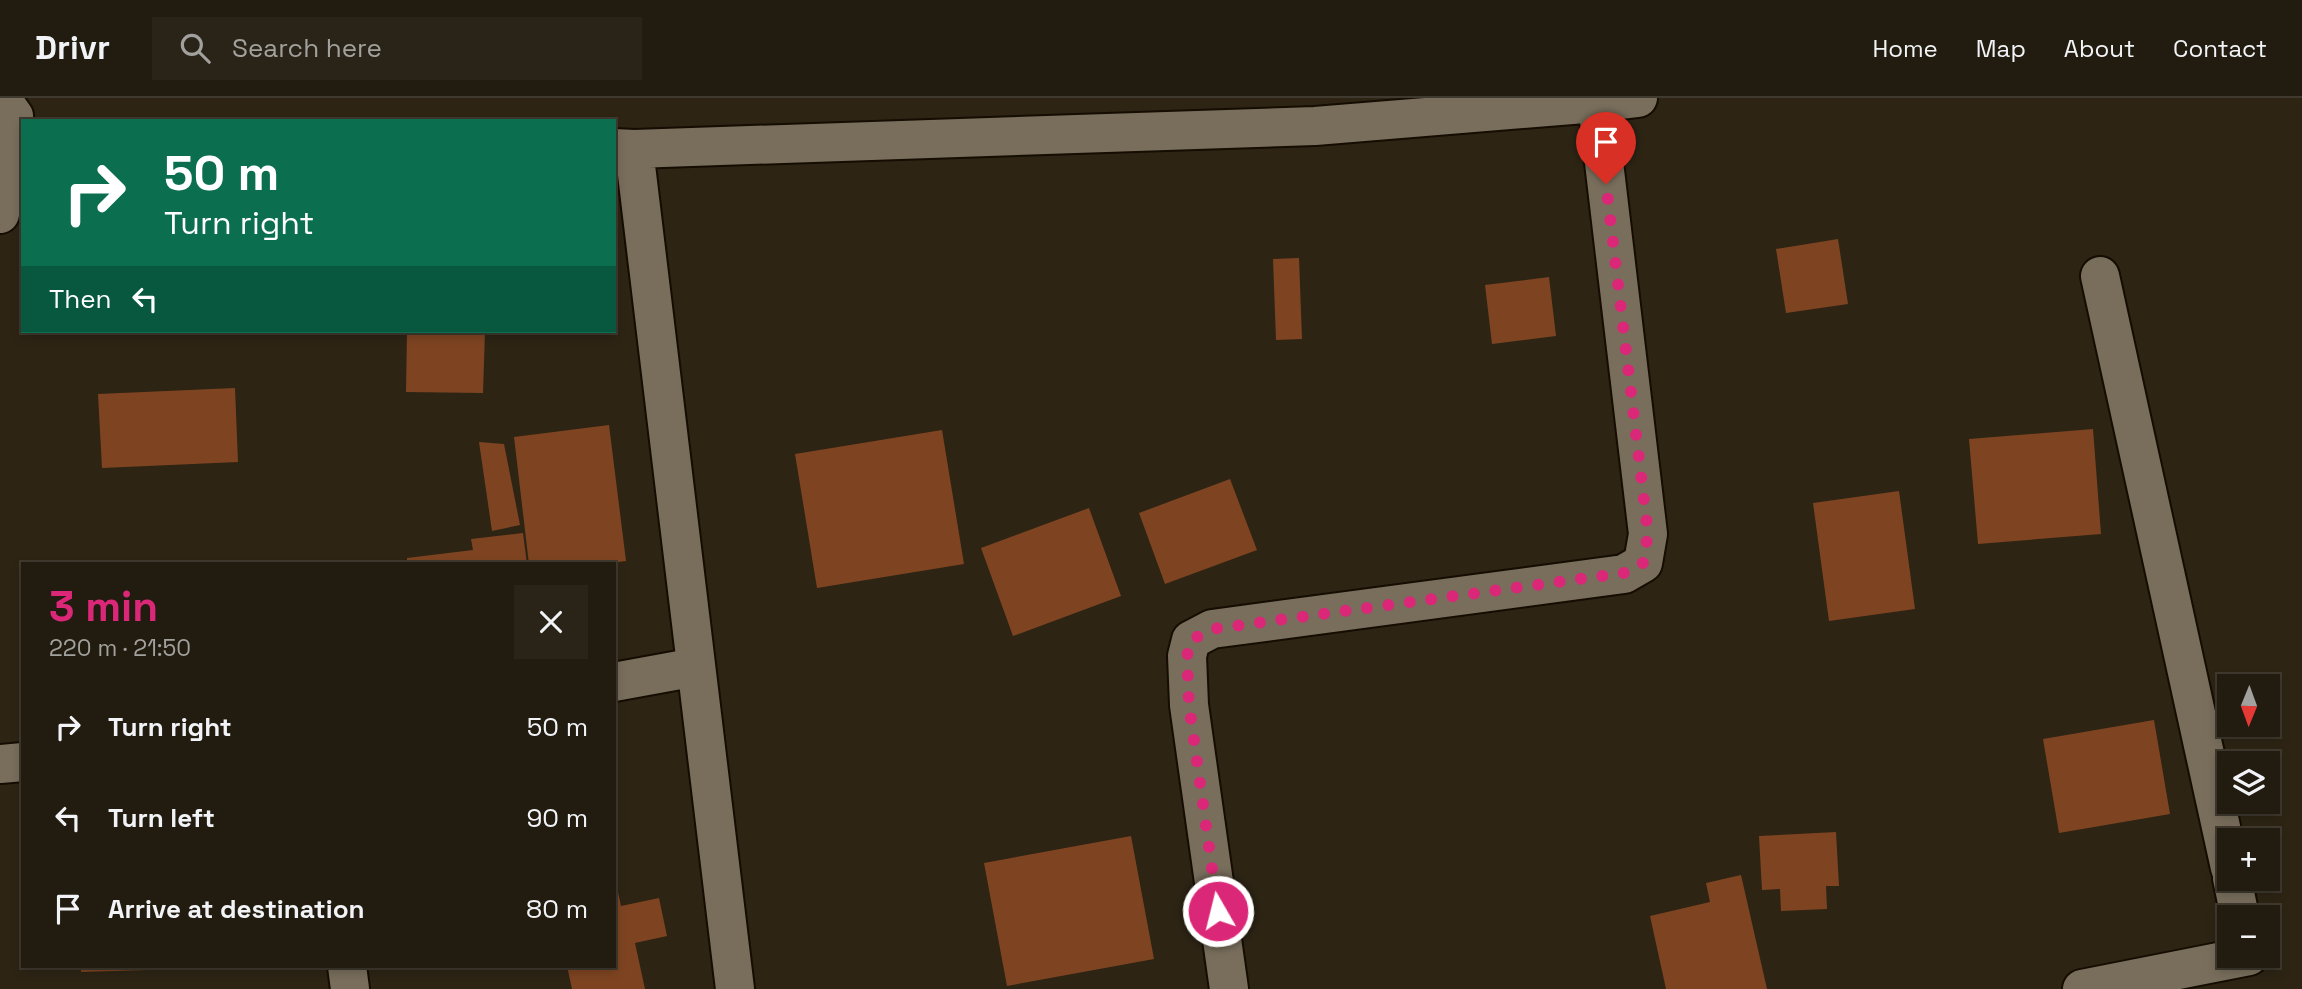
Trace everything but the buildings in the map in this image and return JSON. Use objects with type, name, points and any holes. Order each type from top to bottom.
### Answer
[{"type":"street","points":[[735,989],[696,667],[624,149],[1315,126],[1638,98]]},
{"type":"street","points":[[1229,989],[1189,705],[1187,656],[1191,640],[1212,629],[1624,573],[1643,563],[1648,534],[1597,103]]},
{"type":"street","points":[[0,214],[17,112]]},
{"type":"street","points":[[2100,276],[2221,828]]},
{"type":"street","points":[[616,682],[696,667]]},
{"type":"street","points":[[0,764],[21,762]]},
{"type":"street","points":[[2082,989],[2217,962]]},
{"type":"street","points":[[347,968],[350,989]]},
{"type":"street","points":[[2251,968],[2255,989]]},
{"type":"route","points":[[1218,911],[1189,705],[1187,656],[1191,640],[1212,629],[1624,573],[1643,563],[1648,534],[1606,184]]}]
